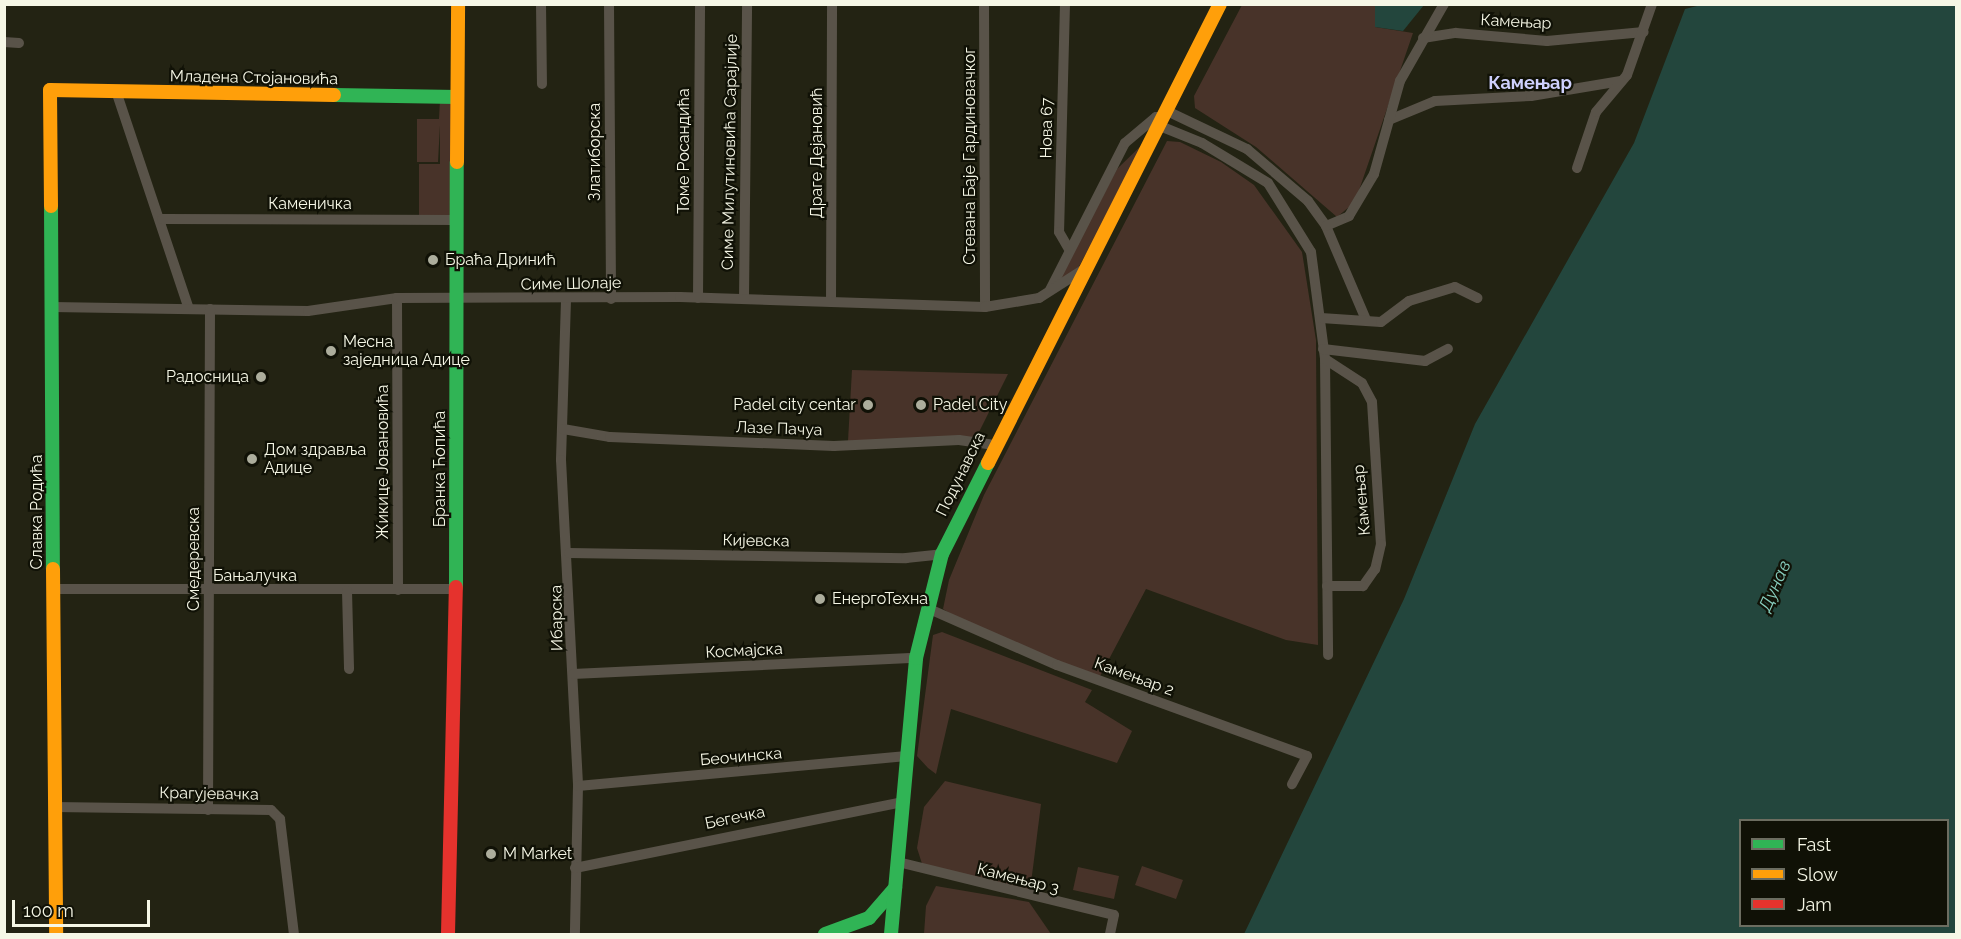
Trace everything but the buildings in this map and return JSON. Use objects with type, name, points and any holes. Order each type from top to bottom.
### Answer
[{"type":"street","name":"Бранка Ћопића","points":[[448,934],[456,589],[458,4]]},
{"type":"street","points":[[541,4],[542,84]]},
{"type":"street","name":"Златиборска","points":[[609,4],[611,299]]},
{"type":"street","name":"Томе Росандића","points":[[698,298],[700,4]]},
{"type":"street","name":"Симе Милутиновића Сарајлије","points":[[744,299],[747,4]]},
{"type":"street","name":"Драге Дејановић","points":[[831,302],[832,4]]},
{"type":"street","name":"Стевана Баје Гардиновачког","points":[[984,4],[985,307]]},
{"type":"street","name":"Нова 67","points":[[1065,4],[1059,232],[1069,249]]},
{"type":"street","name":"Подунавска","points":[[891,934],[916,658],[942,554],[993,445],[1221,4]]},
{"type":"street","points":[[1326,226],[1349,216],[1365,190],[1400,81],[1444,4]]},
{"type":"street","points":[[1576,168],[1596,111],[1621,81],[1644,32],[1652,4]]},
{"type":"street","name":"Камењар","points":[[1423,38],[1456,33],[1547,41],[1644,32]]},
{"type":"street","points":[[4,42],[20,43]]},
{"type":"street","points":[[1389,120],[1435,101],[1531,96],[1621,81]]},
{"type":"street","name":"Младена Стојановића","points":[[50,90],[117,94],[457,97]]},
{"type":"street","name":"Славка Родића","points":[[50,90],[56,934]]},
{"type":"street","points":[[117,94],[162,219],[188,306]]},
{"type":"street","points":[[1050,290],[1125,143],[1156,117],[1247,149],[1308,201],[1326,226],[1366,320]]},
{"type":"street","name":"Камењар","points":[[1164,118],[1268,183],[1311,252],[1324,354],[1328,655]]},
{"type":"street","name":"Каменичка","points":[[162,219],[458,219]]},
{"type":"street","name":"Симе Шолаје","points":[[52,307],[188,306],[210,309],[328,310],[397,298],[458,300],[698,298],[985,307],[1039,298],[1083,270]]},
{"type":"street","points":[[1321,318],[1382,322],[1414,299],[1455,287],[1478,298]]},
{"type":"street","name":"Жикице Јовановића","points":[[397,298],[398,590]]},
{"type":"street","name":"Ибарска","points":[[566,300],[563,429],[578,786],[575,934]]},
{"type":"street","name":"Смедеревска","points":[[208,810],[210,309]]},
{"type":"street","points":[[1324,354],[1425,361],[1448,349]]},
{"type":"street","name":"Камењар","points":[[1324,354],[1362,383],[1372,402],[1381,543],[1375,568],[1363,586],[1327,586]]},
{"type":"street","name":"Лазе Пачуа","points":[[563,429],[610,437],[834,446],[959,440],[993,445]]},
{"type":"street","name":"Кијевска","points":[[569,553],[906,558],[942,554]]},
{"type":"street","name":"Бањалучка","points":[[54,589],[347,591],[456,589]]},
{"type":"street","points":[[347,591],[349,669]]},
{"type":"street","name":"Камењар 2","points":[[927,608],[1057,665],[1307,756],[1292,784]]},
{"type":"street","name":"Космајска","points":[[573,674],[916,658]]},
{"type":"street","name":"Беочинска","points":[[578,786],[907,756]]},
{"type":"street","name":"Бегечка","points":[[575,867],[903,802]]},
{"type":"street","name":"Крагујевачка","points":[[54,807],[272,810],[280,819],[294,934]]},
{"type":"street","name":"Камењар 3","points":[[898,862],[1114,915],[1110,934]]},
{"type":"street","points":[[825,934],[869,918],[896,888]]},
{"type":"shaded area","points":[[1242,5],[1375,5],[1375,27],[1413,33],[1355,202],[1337,217],[1256,147],[1195,108],[1194,96]]},
{"type":"shaded area","points":[[440,100],[453,100],[454,215],[419,215],[419,164],[440,164],[440,125],[438,162],[417,162],[417,119],[439,119]]},
{"type":"shaded area","points":[[1150,137],[1076,272],[1056,284],[1117,169]]},
{"type":"shaded area","points":[[1167,141],[1180,142],[1221,162],[1254,185],[1302,252],[1316,340],[1318,645],[1286,640],[1146,589],[1098,680],[977,630],[943,609],[949,580],[984,495]]},
{"type":"shaded area","name":"Padel City","points":[[852,370],[1008,374],[976,438],[848,441]]},
{"type":"shaded area","points":[[942,632],[1092,690],[1085,702],[1132,731],[1117,763],[951,709],[936,774],[917,756],[933,635]]},
{"type":"shaded area","points":[[945,781],[1041,804],[1030,891],[925,873],[917,848],[924,807]]},
{"type":"shaded area","points":[[1142,866],[1183,880],[1176,899],[1135,885]]},
{"type":"shaded area","points":[[1078,867],[1119,876],[1114,899],[1073,890]]},
{"type":"shaded area","points":[[936,886],[1029,902],[1051,934],[924,934],[926,906]]},
{"type":"water","points":[[1375,4],[1424,5],[1403,31],[1375,27]]},
{"type":"water","name":"Дунав","points":[[1705,4],[1956,5],[1956,934],[1244,934],[1404,599],[1475,424],[1634,143],[1685,9]]},
{"type":"traffic: fast","points":[[334,95],[457,97]]},
{"type":"traffic: fast","points":[[456,587],[457,162]]},
{"type":"traffic: fast","points":[[51,206],[53,569]]},
{"type":"traffic: fast","points":[[891,934],[916,658],[942,554],[988,463]]},
{"type":"traffic: fast","points":[[825,934],[869,918],[895,888]]},
{"type":"traffic: slow","points":[[457,162],[458,4]]},
{"type":"traffic: slow","points":[[988,463],[1220,4]]},
{"type":"traffic: slow","points":[[51,206],[50,90],[334,95]]},
{"type":"traffic: slow","points":[[53,569],[56,934]]},
{"type":"traffic: jam","points":[[448,934],[456,587]]},
{"type":"place","name":"Браћа Дринић","points":[[433,260]]},
{"type":"place","name":"Месна заједница Адице","points":[[331,351]]},
{"type":"place","name":"Радосница","points":[[261,377]]},
{"type":"place","name":"Padel city centar","points":[[868,405]]},
{"type":"place","name":"Padel City","points":[[921,405]]},
{"type":"place","name":"Дом здравља Адице","points":[[252,459]]},
{"type":"place","name":"ЕнергоТехна","points":[[820,599]]},
{"type":"place","name":"M Market","points":[[491,854]]},
{"type":"district","name":"Камењар","points":[[1530,83]]}]
